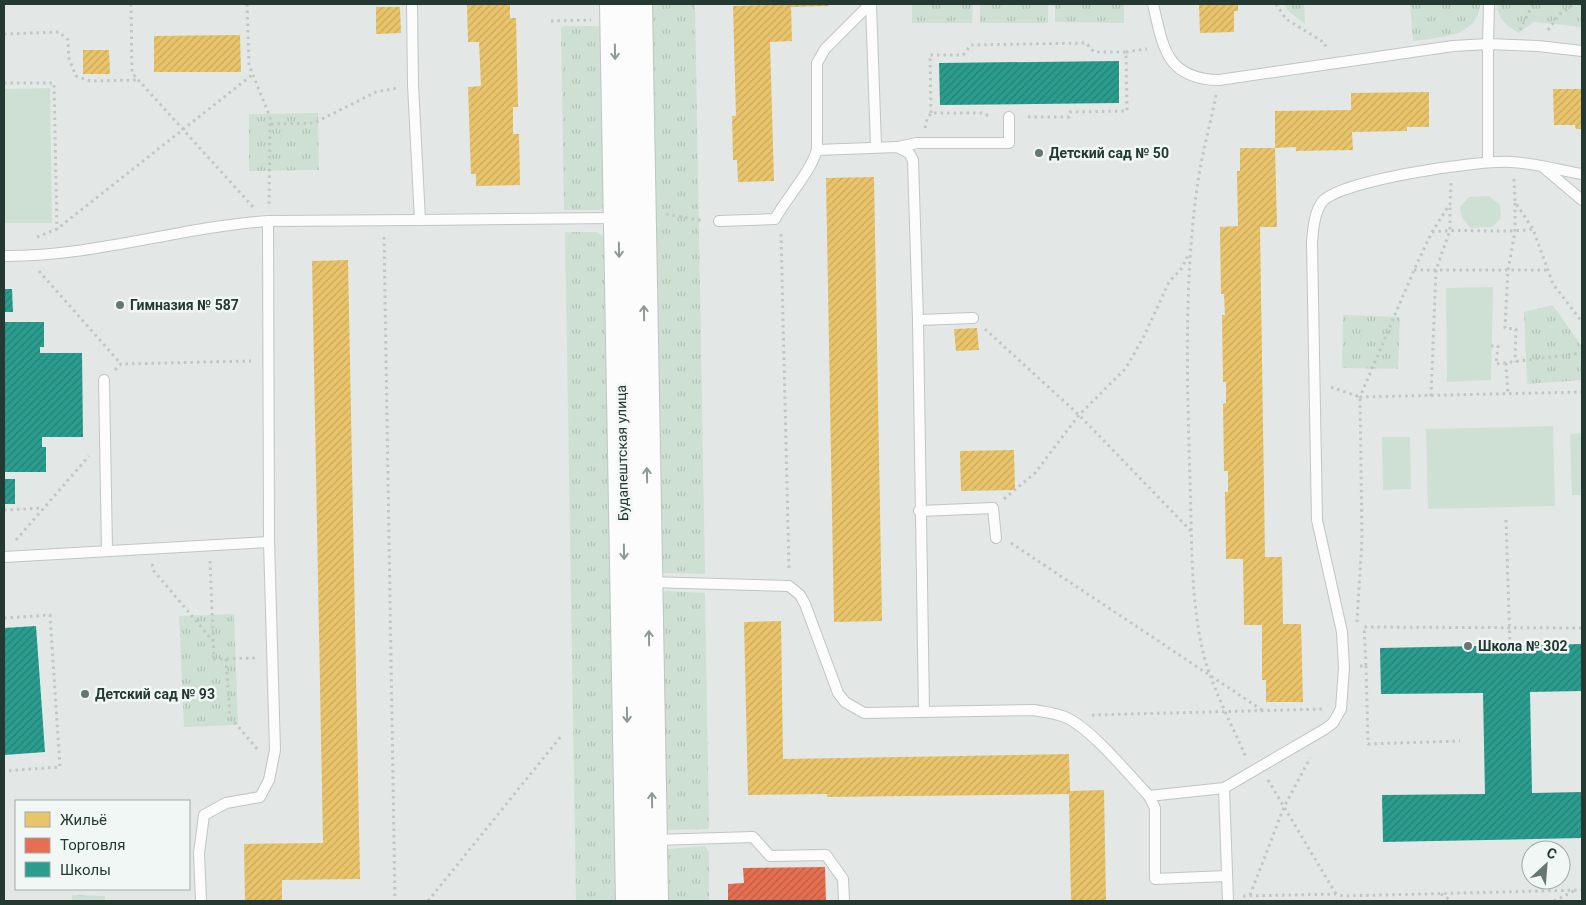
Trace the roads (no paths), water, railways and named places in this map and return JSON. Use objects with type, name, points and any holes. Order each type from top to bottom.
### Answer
[{"type":"street","name":"Будапештская улица","points":[[638,4],[630,217],[636,582],[641,840],[654,901]]},
{"type":"street","name":"Будапештская улица","points":[[605,12],[630,217]]},
{"type":"street","name":"Будапештская улица","points":[[630,901],[641,840]]},
{"type":"lane","points":[[412,4],[413,85],[420,220]]},
{"type":"lane","points":[[871,4],[876,146]]},
{"type":"lane","points":[[719,221],[775,219],[786,198],[814,161],[817,150],[817,63],[825,49],[871,4]]},
{"type":"lane","points":[[1153,4],[1162,45],[1173,62],[1188,75],[1206,80],[1219,80],[1453,46],[1513,44],[1582,51]]},
{"type":"lane","points":[[1488,162],[1489,4]]},
{"type":"lane","points":[[817,150],[876,146],[897,147],[923,143],[1009,143],[1009,117]]},
{"type":"lane","points":[[897,147],[909,153],[913,160],[918,320],[924,712]]},
{"type":"lane","points":[[1149,796],[1224,788],[1333,723],[1341,709],[1344,668],[1342,632],[1317,520],[1312,243],[1314,226],[1322,203],[1330,195],[1382,180],[1451,165],[1513,162],[1582,174]]},
{"type":"lane","points":[[1543,168],[1582,200]]},
{"type":"lane","points":[[4,256],[25,256],[240,223],[268,221],[630,217]]},
{"type":"lane","points":[[201,901],[199,853],[204,815],[226,803],[260,797],[269,780],[275,750],[269,542],[270,361],[268,221]]},
{"type":"lane","points":[[918,320],[973,318]]},
{"type":"lane","points":[[104,380],[107,551]]},
{"type":"lane","points":[[920,511],[993,508],[996,538]]},
{"type":"lane","points":[[4,557],[269,542]]},
{"type":"lane","points":[[636,582],[789,586],[800,596],[804,604],[838,694],[845,702],[864,713],[1034,710],[1064,716],[1086,732],[1149,796],[1155,808],[1155,879],[1227,876]]},
{"type":"lane","points":[[1224,788],[1228,901]]},
{"type":"lane","points":[[641,840],[753,837],[770,856],[826,855],[843,879],[844,901]]},
{"type":"place","name":"Детский сад № 50","points":[[1039,153]]},
{"type":"place","name":"Гимназия № 587","points":[[120,305]]},
{"type":"place","name":"Школа № 302","points":[[1468,646]]},
{"type":"place","name":"Детский сад № 93","points":[[85,694]]}]
